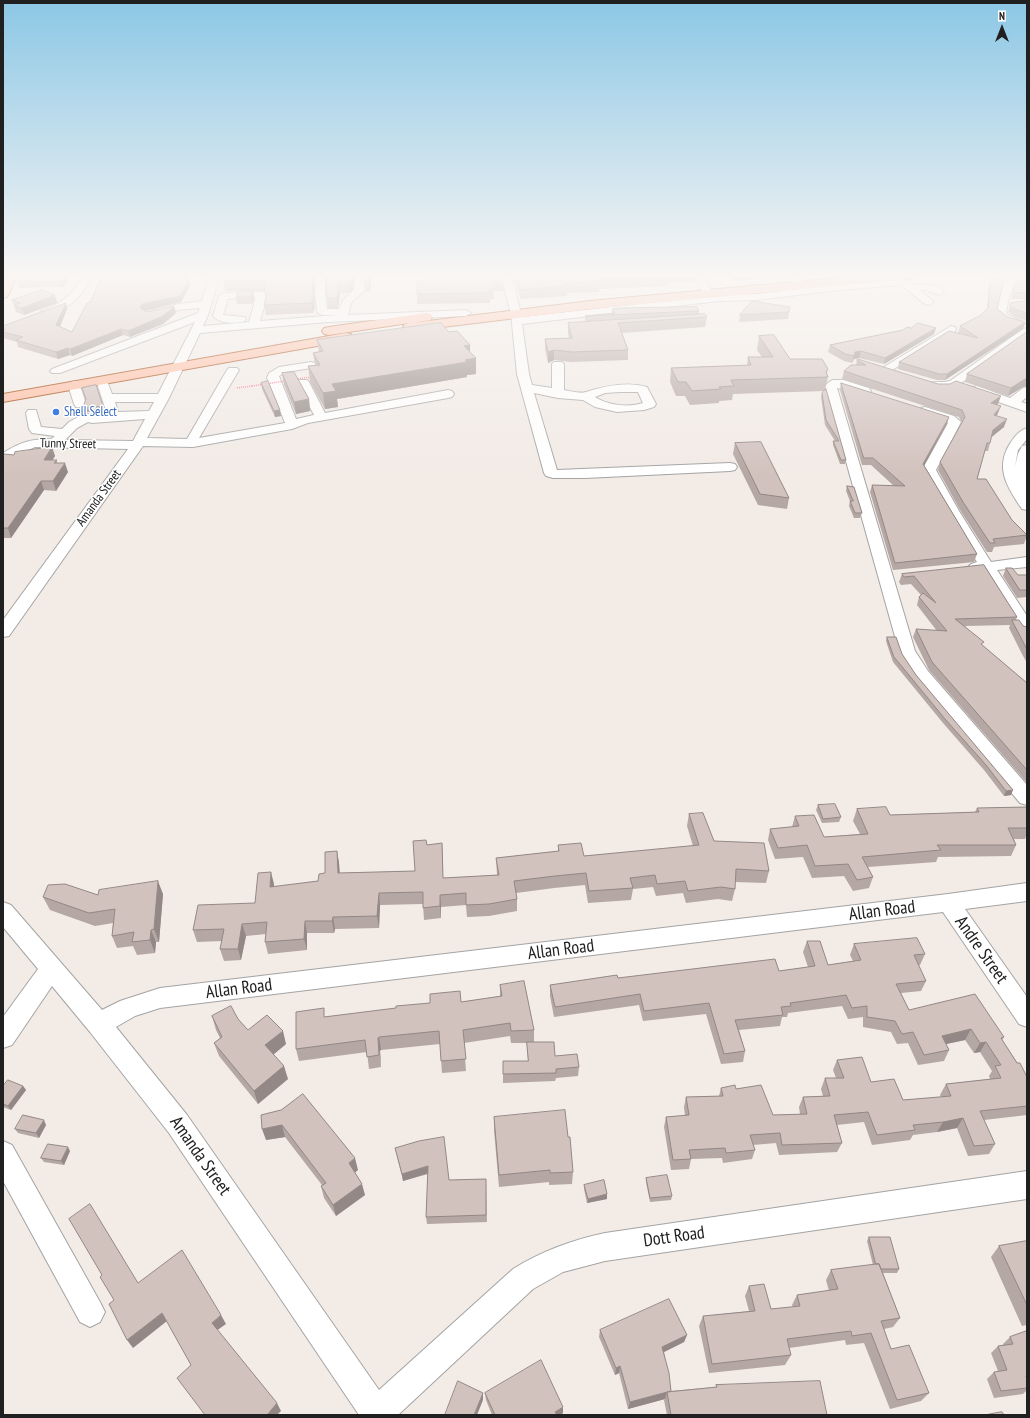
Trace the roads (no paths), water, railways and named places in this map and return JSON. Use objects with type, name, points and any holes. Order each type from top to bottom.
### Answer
[{"type":"main road","points":[[3,398],[75,380],[102,380],[144,372],[276,341]]},
{"type":"main road","points":[[3,388],[75,380],[317,341]]},
{"type":"main road","points":[[144,372],[159,375],[164,378],[166,392]]},
{"type":"street","points":[[56,371],[127,341]]},
{"type":"street","name":"Amanda Street","points":[[3,632],[138,444],[182,362],[191,341]]},
{"type":"street","points":[[519,341],[523,374],[544,453],[551,473],[585,474],[730,467]]},
{"type":"street","points":[[885,370],[930,341]]},
{"type":"street","points":[[922,381],[940,386],[948,386],[1012,341]]},
{"type":"street","points":[[558,364],[558,394]]},
{"type":"street","points":[[290,422],[273,375],[276,371],[283,369],[311,365]]},
{"type":"street","points":[[872,366],[900,374]]},
{"type":"street","points":[[190,441],[232,370]]},
{"type":"street","points":[[75,380],[84,412],[92,419],[122,416]]},
{"type":"street","points":[[102,380],[112,412],[115,416],[154,415]]},
{"type":"street","points":[[303,382],[321,417]]},
{"type":"street","points":[[954,383],[998,397],[1021,399],[1027,408]]},
{"type":"street","points":[[876,395],[840,384],[833,384],[831,386],[910,658],[922,675],[1027,798]]},
{"type":"street","points":[[527,388],[558,394],[587,397]]},
{"type":"street","points":[[107,398],[166,392]]},
{"type":"street","name":"Tunny Street","points":[[3,458],[18,448],[30,444],[138,444],[190,441],[448,394]]},
{"type":"street","points":[[914,408],[952,419],[955,422],[929,470],[977,565],[1006,594],[1027,629]]},
{"type":"street","points":[[54,444],[84,412]]},
{"type":"street","points":[[32,414],[36,430],[65,433]]},
{"type":"street","points":[[1027,432],[1018,439],[1011,448],[1008,460],[1008,470],[1013,484],[1027,506]]},
{"type":"street","points":[[1027,448],[1021,472],[1027,489]]},
{"type":"street","points":[[977,565],[1027,553]]},
{"type":"street","points":[[977,565],[1027,562]]},
{"type":"street","points":[[886,577],[902,575]]},
{"type":"street","name":"Allan Road","points":[[100,1024],[128,1008],[160,998],[948,904],[1027,892]]},
{"type":"street","name":"Andre Street","points":[[948,904],[1027,1016]]},
{"type":"street","name":"Amanda Street","points":[[3,911],[100,1024],[178,1124],[378,1414]]},
{"type":"street","points":[[3,1037],[52,968]]},
{"type":"street","points":[[3,1154],[90,1312]]},
{"type":"street","name":"Dott Road","points":[[378,1414],[523,1279],[543,1266],[569,1255],[605,1247],[1027,1185]]},
{"type":"tunnel","points":[[80,404],[83,410]]},
{"type":"tunnel","points":[[82,409],[85,414]]},
{"type":"place","name":"Shell Select","points":[[56,412]]}]
